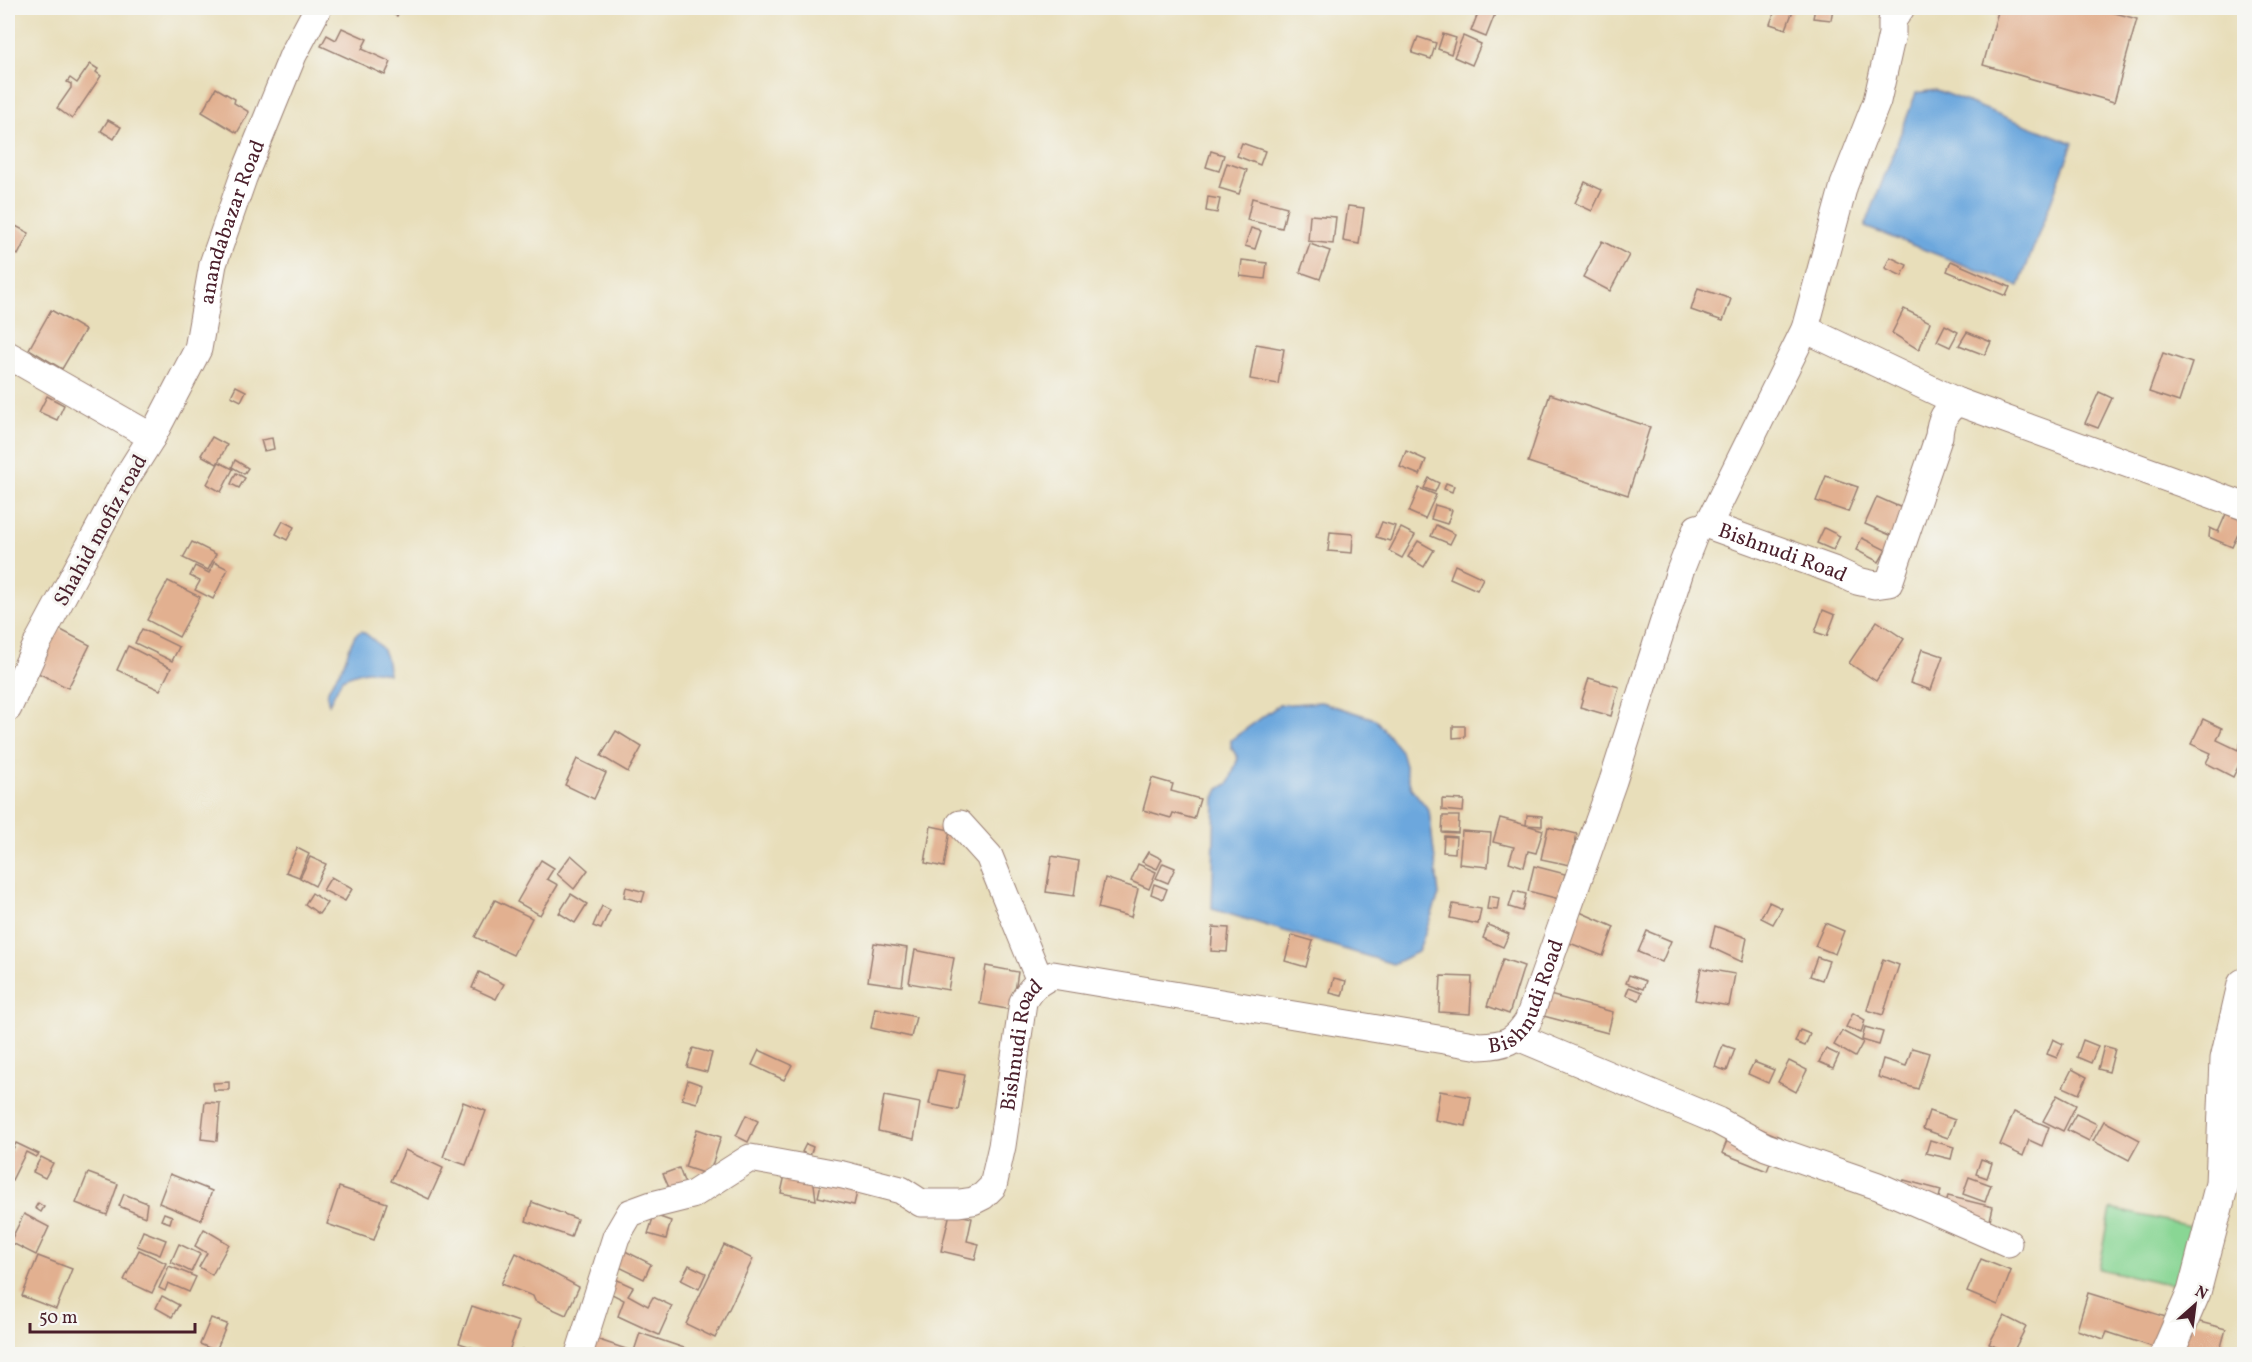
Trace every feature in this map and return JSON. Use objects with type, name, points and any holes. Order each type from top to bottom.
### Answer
[{"type":"street","name":"anandabazar Road","points":[[152,437],[198,349],[216,253],[243,178],[293,55],[318,8]]},
{"type":"street","points":[[1708,525],[1805,329],[1844,185],[1877,101],[1892,34],[1892,21],[1901,8]]},
{"type":"street","points":[[1805,329],[1958,402],[2244,506]]},
{"type":"street","name":"Shahid mofiz road","points":[[8,355],[152,437],[125,480],[49,621],[8,708]]},
{"type":"street","name":"Bishnudi Road","points":[[579,1354],[616,1237],[630,1213],[692,1195],[750,1158],[843,1175],[902,1190],[921,1203],[966,1202],[983,1196],[993,1186],[1002,1146],[1023,1002],[1029,991],[1040,981],[1053,975],[1480,1046],[1501,1044],[1518,1037],[1528,1021],[1609,792],[1697,528],[1708,525],[1836,571],[1857,581],[1875,585],[1889,583],[1939,436],[1940,423],[1948,409],[1958,402]]},
{"type":"street","points":[[960,824],[989,856],[1040,981]]},
{"type":"street","points":[[2167,1354],[2194,1292],[2222,1184],[2227,1059],[2244,985]]},
{"type":"street","points":[[1518,1037],[1718,1121],[1766,1147],[1878,1186],[2008,1243]]},
{"type":"green space","points":[[2111,1209],[2200,1228],[2188,1288],[2099,1269]]},
{"type":"water","points":[[1936,90],[2073,143],[2019,286],[1865,227],[1916,93]]},
{"type":"water","points":[[362,631],[382,648],[388,674],[365,671],[342,679],[329,704],[327,694],[330,686],[341,669],[356,634]]},
{"type":"water","points":[[1321,702],[1375,719],[1401,751],[1411,788],[1429,810],[1439,895],[1418,952],[1393,964],[1212,909],[1215,798],[1219,789],[1229,783],[1238,758],[1231,747],[1231,740],[1279,705]]},
{"type":"building","points":[[378,8],[401,8],[397,16]]},
{"type":"building","points":[[1480,8],[1495,14],[1486,37],[1471,31]]},
{"type":"building","points":[[1776,8],[1794,8],[1786,29],[1770,24]]},
{"type":"building","points":[[1815,8],[1833,8],[1831,20],[1813,18]]},
{"type":"building","points":[[1936,8],[1956,8],[1954,14]]},
{"type":"building","points":[[1999,8],[2097,8],[2137,19],[2114,102],[1983,65]]},
{"type":"building","points":[[342,28],[367,39],[362,49],[391,62],[385,75],[321,46],[327,35],[336,40]]},
{"type":"building","points":[[1443,34],[1456,38],[1451,54],[1438,49]]},
{"type":"building","points":[[1463,36],[1481,44],[1472,65],[1454,57]]},
{"type":"building","points":[[1418,37],[1436,43],[1431,59],[1412,53]]},
{"type":"building","points":[[90,64],[98,69],[96,72],[101,76],[72,119],[57,108],[71,88],[71,84],[67,82],[70,78],[77,83]]},
{"type":"building","points":[[216,88],[235,99],[234,103],[249,112],[237,133],[202,112]]},
{"type":"building","points":[[108,120],[121,127],[114,139],[101,131]]},
{"type":"building","points":[[1242,143],[1265,151],[1260,165],[1237,156]]},
{"type":"building","points":[[1211,151],[1224,155],[1219,171],[1206,167]]},
{"type":"building","points":[[1227,163],[1247,170],[1239,194],[1219,188]]},
{"type":"building","points":[[1585,182],[1602,190],[1592,211],[1575,203]]},
{"type":"building","points":[[1208,197],[1220,199],[1217,213],[1206,211]]},
{"type":"building","points":[[1252,198],[1287,207],[1282,228],[1247,220]]},
{"type":"building","points":[[1348,206],[1364,208],[1359,244],[1343,241]]},
{"type":"building","points":[[1310,215],[1336,217],[1333,244],[1308,241]]},
{"type":"building","points":[[8,222],[29,233],[18,255],[8,249]]},
{"type":"building","points":[[1251,228],[1261,231],[1255,249],[1245,246]]},
{"type":"building","points":[[1602,241],[1629,255],[1610,291],[1583,277]]},
{"type":"building","points":[[1310,244],[1330,251],[1320,279],[1300,272]]},
{"type":"building","points":[[1890,257],[1907,265],[1902,276],[1885,268]]},
{"type":"building","points":[[1242,260],[1267,263],[1265,279],[1240,276]]},
{"type":"building","points":[[1951,261],[2010,287],[2006,296],[1947,271]]},
{"type":"building","points":[[1698,288],[1731,299],[1723,321],[1691,310]]},
{"type":"building","points":[[1904,309],[1930,322],[1919,350],[1892,333]]},
{"type":"building","points":[[51,310],[85,330],[62,369],[29,349]]},
{"type":"building","points":[[1945,325],[1958,332],[1950,347],[1937,341]]},
{"type":"building","points":[[1967,332],[1991,342],[1985,355],[1959,345]]},
{"type":"building","points":[[1256,344],[1284,349],[1278,384],[1250,379]]},
{"type":"building","points":[[2163,353],[2192,363],[2179,402],[2149,392]]},
{"type":"building","points":[[236,386],[246,391],[241,401],[231,396]]},
{"type":"building","points":[[2099,392],[2112,398],[2098,428],[2085,423]]},
{"type":"building","points":[[1550,394],[1650,427],[1628,495],[1528,462]]},
{"type":"building","points":[[47,396],[64,405],[57,420],[39,412]]},
{"type":"building","points":[[212,437],[227,445],[217,464],[201,455]]},
{"type":"building","points":[[272,438],[274,449],[264,451],[261,440]]},
{"type":"building","points":[[1406,451],[1426,460],[1420,475],[1400,467]]},
{"type":"building","points":[[235,460],[248,468],[244,474],[232,467]]},
{"type":"building","points":[[219,462],[233,469],[221,492],[207,484]]},
{"type":"building","points":[[236,473],[245,478],[239,488],[231,484]]},
{"type":"building","points":[[1826,476],[1858,487],[1848,512],[1816,501]]},
{"type":"building","points":[[1429,478],[1439,483],[1435,492],[1424,488]]},
{"type":"building","points":[[1446,483],[1454,486],[1452,492],[1444,489]]},
{"type":"building","points":[[1419,488],[1436,495],[1425,519],[1409,512]]},
{"type":"building","points":[[1877,497],[1911,512],[1899,539],[1865,524]]},
{"type":"building","points":[[1435,505],[1452,510],[1447,524],[1431,519]]},
{"type":"building","points":[[2226,514],[2244,521],[2232,547],[2209,537],[2210,528],[2218,532]]},
{"type":"building","points":[[283,521],[294,527],[287,540],[276,534]]},
{"type":"building","points":[[1382,522],[1395,526],[1390,541],[1376,537]]},
{"type":"building","points":[[1436,525],[1455,534],[1450,544],[1431,536]]},
{"type":"building","points":[[1401,528],[1415,535],[1402,558],[1389,551]]},
{"type":"building","points":[[1824,528],[1840,536],[1833,550],[1817,543]]},
{"type":"building","points":[[1330,532],[1353,534],[1352,553],[1328,551]]},
{"type":"building","points":[[1862,538],[1886,550],[1879,562],[1856,550]]},
{"type":"building","points":[[1418,541],[1434,550],[1424,567],[1408,557]]},
{"type":"building","points":[[192,542],[216,554],[208,570],[183,558]]},
{"type":"building","points":[[214,562],[228,569],[213,599],[195,590],[200,581],[190,576],[195,566],[209,573]]},
{"type":"building","points":[[1455,565],[1483,578],[1477,590],[1450,578]]},
{"type":"building","points":[[168,581],[200,597],[179,637],[147,620]]},
{"type":"building","points":[[1823,610],[1835,615],[1827,636],[1815,632]]},
{"type":"building","points":[[1877,621],[1904,639],[1876,681],[1849,663]]},
{"type":"building","points":[[59,629],[90,645],[68,688],[36,672]]},
{"type":"building","points":[[142,629],[179,647],[172,661],[135,643]]},
{"type":"building","points":[[128,646],[171,668],[160,690],[117,670]]},
{"type":"building","points":[[1922,649],[1943,656],[1931,690],[1910,683]]},
{"type":"building","points":[[1589,678],[1619,687],[1611,716],[1580,707]]},
{"type":"building","points":[[2203,719],[2222,728],[2217,740],[2238,750],[2244,733],[2244,757],[2233,777],[2206,763],[2211,753],[2191,744]]},
{"type":"building","points":[[1453,726],[1465,726],[1465,737],[1453,738]]},
{"type":"building","points":[[616,731],[642,747],[628,772],[601,756]]},
{"type":"building","points":[[577,759],[606,773],[594,799],[565,785]]},
{"type":"building","points":[[1152,778],[1173,784],[1171,791],[1200,799],[1194,819],[1173,813],[1171,818],[1143,810]]},
{"type":"building","points":[[1442,799],[1464,800],[1463,812],[1442,810]]},
{"type":"building","points":[[1527,815],[1542,816],[1542,826],[1526,825]]},
{"type":"building","points":[[1443,816],[1459,816],[1458,833],[1442,832]]},
{"type":"building","points":[[1500,818],[1543,830],[1536,853],[1528,851],[1524,867],[1509,862],[1514,847],[1493,842]]},
{"type":"building","points":[[931,826],[950,830],[944,867],[925,863]]},
{"type":"building","points":[[1548,827],[1577,834],[1570,865],[1541,859]]},
{"type":"building","points":[[1462,831],[1491,833],[1488,867],[1459,864]]},
{"type":"building","points":[[1444,836],[1456,837],[1455,853],[1443,852]]},
{"type":"building","points":[[297,848],[309,854],[299,877],[286,872]]},
{"type":"building","points":[[1148,852],[1162,859],[1157,869],[1142,862]]},
{"type":"building","points":[[571,855],[588,870],[574,889],[557,874]]},
{"type":"building","points":[[1052,856],[1079,861],[1074,896],[1046,892]]},
{"type":"building","points":[[310,857],[326,864],[315,886],[300,878]]},
{"type":"building","points":[[541,860],[554,868],[547,879],[558,885],[540,915],[517,902]]},
{"type":"building","points":[[1163,863],[1175,868],[1168,883],[1156,878]]},
{"type":"building","points":[[1138,864],[1156,872],[1149,889],[1131,881]]},
{"type":"building","points":[[1534,866],[1565,874],[1559,899],[1528,891]]},
{"type":"building","points":[[331,877],[352,889],[345,901],[323,890]]},
{"type":"building","points":[[1105,878],[1138,889],[1131,917],[1098,908]]},
{"type":"building","points":[[1154,884],[1167,889],[1163,899],[1151,894]]},
{"type":"building","points":[[626,887],[645,892],[642,902],[624,897]]},
{"type":"building","points":[[1514,891],[1526,894],[1522,911],[1509,907]]},
{"type":"building","points":[[312,893],[327,903],[319,914],[305,904]]},
{"type":"building","points":[[571,894],[587,904],[575,923],[559,913]]},
{"type":"building","points":[[1489,896],[1499,898],[1497,910],[1487,909]]},
{"type":"building","points":[[495,900],[532,918],[513,955],[475,937]]},
{"type":"building","points":[[1769,902],[1782,908],[1773,924],[1761,918]]},
{"type":"building","points":[[1453,904],[1481,909],[1478,924],[1450,918]]},
{"type":"building","points":[[602,906],[610,910],[601,929],[593,926]]},
{"type":"building","points":[[1573,909],[1614,927],[1603,956],[1562,940]]},
{"type":"building","points":[[1825,923],[1844,931],[1835,954],[1815,946]]},
{"type":"building","points":[[1488,925],[1509,934],[1503,947],[1483,938]]},
{"type":"building","points":[[1715,926],[1747,938],[1742,962],[1710,947]]},
{"type":"building","points":[[1213,927],[1229,928],[1227,952],[1211,951]]},
{"type":"building","points":[[1647,931],[1671,941],[1662,962],[1638,952]]},
{"type":"building","points":[[1292,935],[1313,941],[1306,967],[1285,961]]},
{"type":"building","points":[[874,943],[907,948],[902,986],[868,981]]},
{"type":"building","points":[[915,950],[954,958],[948,990],[909,983]]},
{"type":"building","points":[[1817,957],[1829,961],[1822,980],[1810,976]]},
{"type":"building","points":[[1503,959],[1524,966],[1509,1014],[1487,1006]]},
{"type":"building","points":[[1883,959],[1899,965],[1883,1015],[1867,1010]]},
{"type":"building","points":[[986,966],[1018,972],[1012,1010],[980,1004]]},
{"type":"building","points":[[1701,968],[1735,974],[1729,1006],[1695,1000]]},
{"type":"building","points":[[479,972],[504,984],[496,999],[472,988]]},
{"type":"building","points":[[1629,975],[1646,981],[1643,989],[1626,983]]},
{"type":"building","points":[[1441,976],[1472,977],[1470,1014],[1439,1012]]},
{"type":"building","points":[[1334,978],[1346,981],[1342,996],[1330,993]]},
{"type":"building","points":[[1629,987],[1642,992],[1639,1000],[1626,995]]},
{"type":"building","points":[[1542,993],[1613,1012],[1608,1033],[1536,1014]]},
{"type":"building","points":[[875,1008],[916,1017],[911,1037],[871,1028]]},
{"type":"building","points":[[1853,1013],[1865,1020],[1861,1033],[1846,1027]]},
{"type":"building","points":[[1865,1027],[1883,1032],[1879,1045],[1862,1040]]},
{"type":"building","points":[[1800,1030],[1810,1034],[1805,1046],[1795,1042]]},
{"type":"building","points":[[1842,1031],[1863,1042],[1855,1057],[1834,1045]]},
{"type":"building","points":[[2053,1039],[2063,1044],[2057,1058],[2047,1054]]},
{"type":"building","points":[[2083,1040],[2098,1046],[2091,1063],[2077,1057]]},
{"type":"building","points":[[1723,1045],[1735,1049],[1727,1071],[1715,1067]]},
{"type":"building","points":[[2104,1046],[2115,1049],[2109,1072],[2098,1069]]},
{"type":"building","points":[[693,1048],[712,1053],[707,1072],[687,1067]]},
{"type":"building","points":[[1912,1048],[1929,1053],[1918,1089],[1878,1077],[1883,1059],[1906,1066]]},
{"type":"building","points":[[1826,1049],[1839,1055],[1833,1068],[1819,1062]]},
{"type":"building","points":[[759,1050],[792,1065],[784,1080],[752,1065]]},
{"type":"building","points":[[1789,1061],[1807,1070],[1796,1092],[1778,1082]]},
{"type":"building","points":[[1754,1062],[1774,1070],[1768,1083],[1748,1074]]},
{"type":"building","points":[[2072,1069],[2087,1077],[2079,1094],[2063,1087]]},
{"type":"building","points":[[937,1070],[965,1075],[958,1110],[929,1104]]},
{"type":"building","points":[[2241,1075],[2244,1077],[2244,1112],[2226,1103]]},
{"type":"building","points":[[688,1080],[702,1085],[697,1103],[682,1099]]},
{"type":"building","points":[[229,1082],[229,1090],[214,1090],[213,1083]]},
{"type":"building","points":[[1440,1091],[1471,1097],[1466,1126],[1435,1120]]},
{"type":"building","points":[[2057,1095],[2076,1105],[2063,1131],[2043,1121]]},
{"type":"building","points":[[884,1096],[920,1103],[914,1139],[878,1131]]},
{"type":"building","points":[[205,1102],[220,1103],[217,1141],[201,1139]]},
{"type":"building","points":[[463,1102],[486,1111],[466,1165],[443,1157]]},
{"type":"building","points":[[1929,1111],[1955,1120],[1948,1138],[1923,1129]]},
{"type":"building","points":[[2014,1112],[2049,1127],[2042,1146],[2029,1140],[2023,1156],[2000,1145]]},
{"type":"building","points":[[2076,1114],[2097,1124],[2089,1141],[2067,1130]]},
{"type":"building","points":[[746,1115],[758,1121],[748,1142],[736,1136]]},
{"type":"building","points":[[1736,1119],[1780,1137],[1767,1171],[1722,1153]]},
{"type":"building","points":[[2104,1121],[2140,1140],[2129,1160],[2093,1141]]},
{"type":"building","points":[[697,1129],[721,1137],[709,1175],[685,1167]]},
{"type":"building","points":[[1930,1140],[1954,1147],[1951,1159],[1926,1153]]},
{"type":"building","points":[[16,1143],[39,1154],[36,1157],[26,1152],[12,1180],[8,1178],[8,1152],[11,1153]]},
{"type":"building","points":[[806,1144],[813,1147],[810,1156],[802,1152]]},
{"type":"building","points":[[405,1150],[443,1168],[429,1199],[391,1181]]},
{"type":"building","points":[[41,1157],[53,1163],[45,1178],[33,1172]]},
{"type":"building","points":[[1981,1159],[1992,1163],[1987,1178],[1976,1174]]},
{"type":"building","points":[[679,1168],[685,1184],[670,1190],[663,1174]]},
{"type":"building","points":[[786,1170],[813,1176],[816,1200],[781,1193]]},
{"type":"building","points":[[88,1173],[118,1184],[107,1215],[76,1203]]},
{"type":"building","points":[[170,1174],[212,1191],[201,1220],[159,1203]]},
{"type":"building","points":[[1969,1177],[1991,1185],[1985,1202],[1963,1194]]},
{"type":"building","points":[[822,1179],[858,1188],[854,1205],[818,1197]]},
{"type":"building","points":[[1904,1180],[1941,1190],[1934,1218],[1896,1208]]},
{"type":"building","points":[[339,1187],[387,1203],[374,1240],[327,1224]]},
{"type":"building","points":[[124,1194],[147,1203],[145,1217],[119,1206]]},
{"type":"building","points":[[1948,1196],[1993,1207],[1987,1233],[1942,1222]]},
{"type":"building","points":[[532,1202],[577,1219],[571,1237],[526,1221]]},
{"type":"building","points":[[38,1203],[44,1207],[41,1212],[35,1208]]},
{"type":"building","points":[[164,1213],[172,1216],[170,1223],[161,1220]]},
{"type":"building","points":[[950,1213],[972,1218],[967,1241],[979,1244],[975,1259],[941,1251]]},
{"type":"building","points":[[24,1214],[49,1227],[36,1255],[10,1242]]},
{"type":"building","points":[[654,1215],[671,1221],[666,1239],[648,1234]]},
{"type":"building","points":[[204,1229],[229,1244],[212,1275],[199,1267],[207,1253],[195,1246]]},
{"type":"building","points":[[143,1231],[166,1240],[160,1255],[137,1246]]},
{"type":"building","points":[[179,1244],[200,1254],[191,1272],[171,1262]]},
{"type":"building","points":[[724,1245],[753,1259],[715,1338],[686,1324]]},
{"type":"building","points":[[621,1249],[651,1264],[644,1279],[613,1264]]},
{"type":"building","points":[[139,1250],[166,1263],[152,1293],[124,1280]]},
{"type":"building","points":[[516,1253],[579,1287],[566,1315],[535,1301],[533,1296],[501,1284]]},
{"type":"building","points":[[38,1256],[72,1269],[56,1309],[22,1296]]},
{"type":"building","points":[[1981,1259],[2011,1271],[1998,1305],[1967,1292]]},
{"type":"building","points":[[689,1265],[706,1273],[699,1289],[681,1280]]},
{"type":"building","points":[[169,1266],[196,1277],[189,1292],[168,1283],[165,1291],[159,1288]]},
{"type":"building","points":[[611,1277],[633,1287],[628,1295],[648,1306],[653,1297],[672,1306],[659,1335],[618,1316],[624,1300],[604,1290]]},
{"type":"building","points":[[2088,1293],[2169,1318],[2159,1349],[2107,1332],[2104,1339],[2077,1330]]},
{"type":"building","points":[[162,1296],[179,1305],[172,1317],[156,1308]]},
{"type":"building","points":[[472,1306],[519,1322],[508,1354],[492,1354],[459,1343]]},
{"type":"building","points":[[2004,1316],[2026,1327],[2012,1354],[1989,1344]]},
{"type":"building","points":[[211,1318],[227,1324],[216,1351],[200,1344]]},
{"type":"building","points":[[2189,1319],[2226,1329],[2219,1354],[2179,1354]]},
{"type":"building","points":[[640,1333],[687,1349],[685,1354],[633,1354]]},
{"type":"building","points":[[590,1337],[629,1350],[628,1354],[584,1354]]},
{"type":"building","points":[[522,1349],[536,1354],[520,1354]]}]
